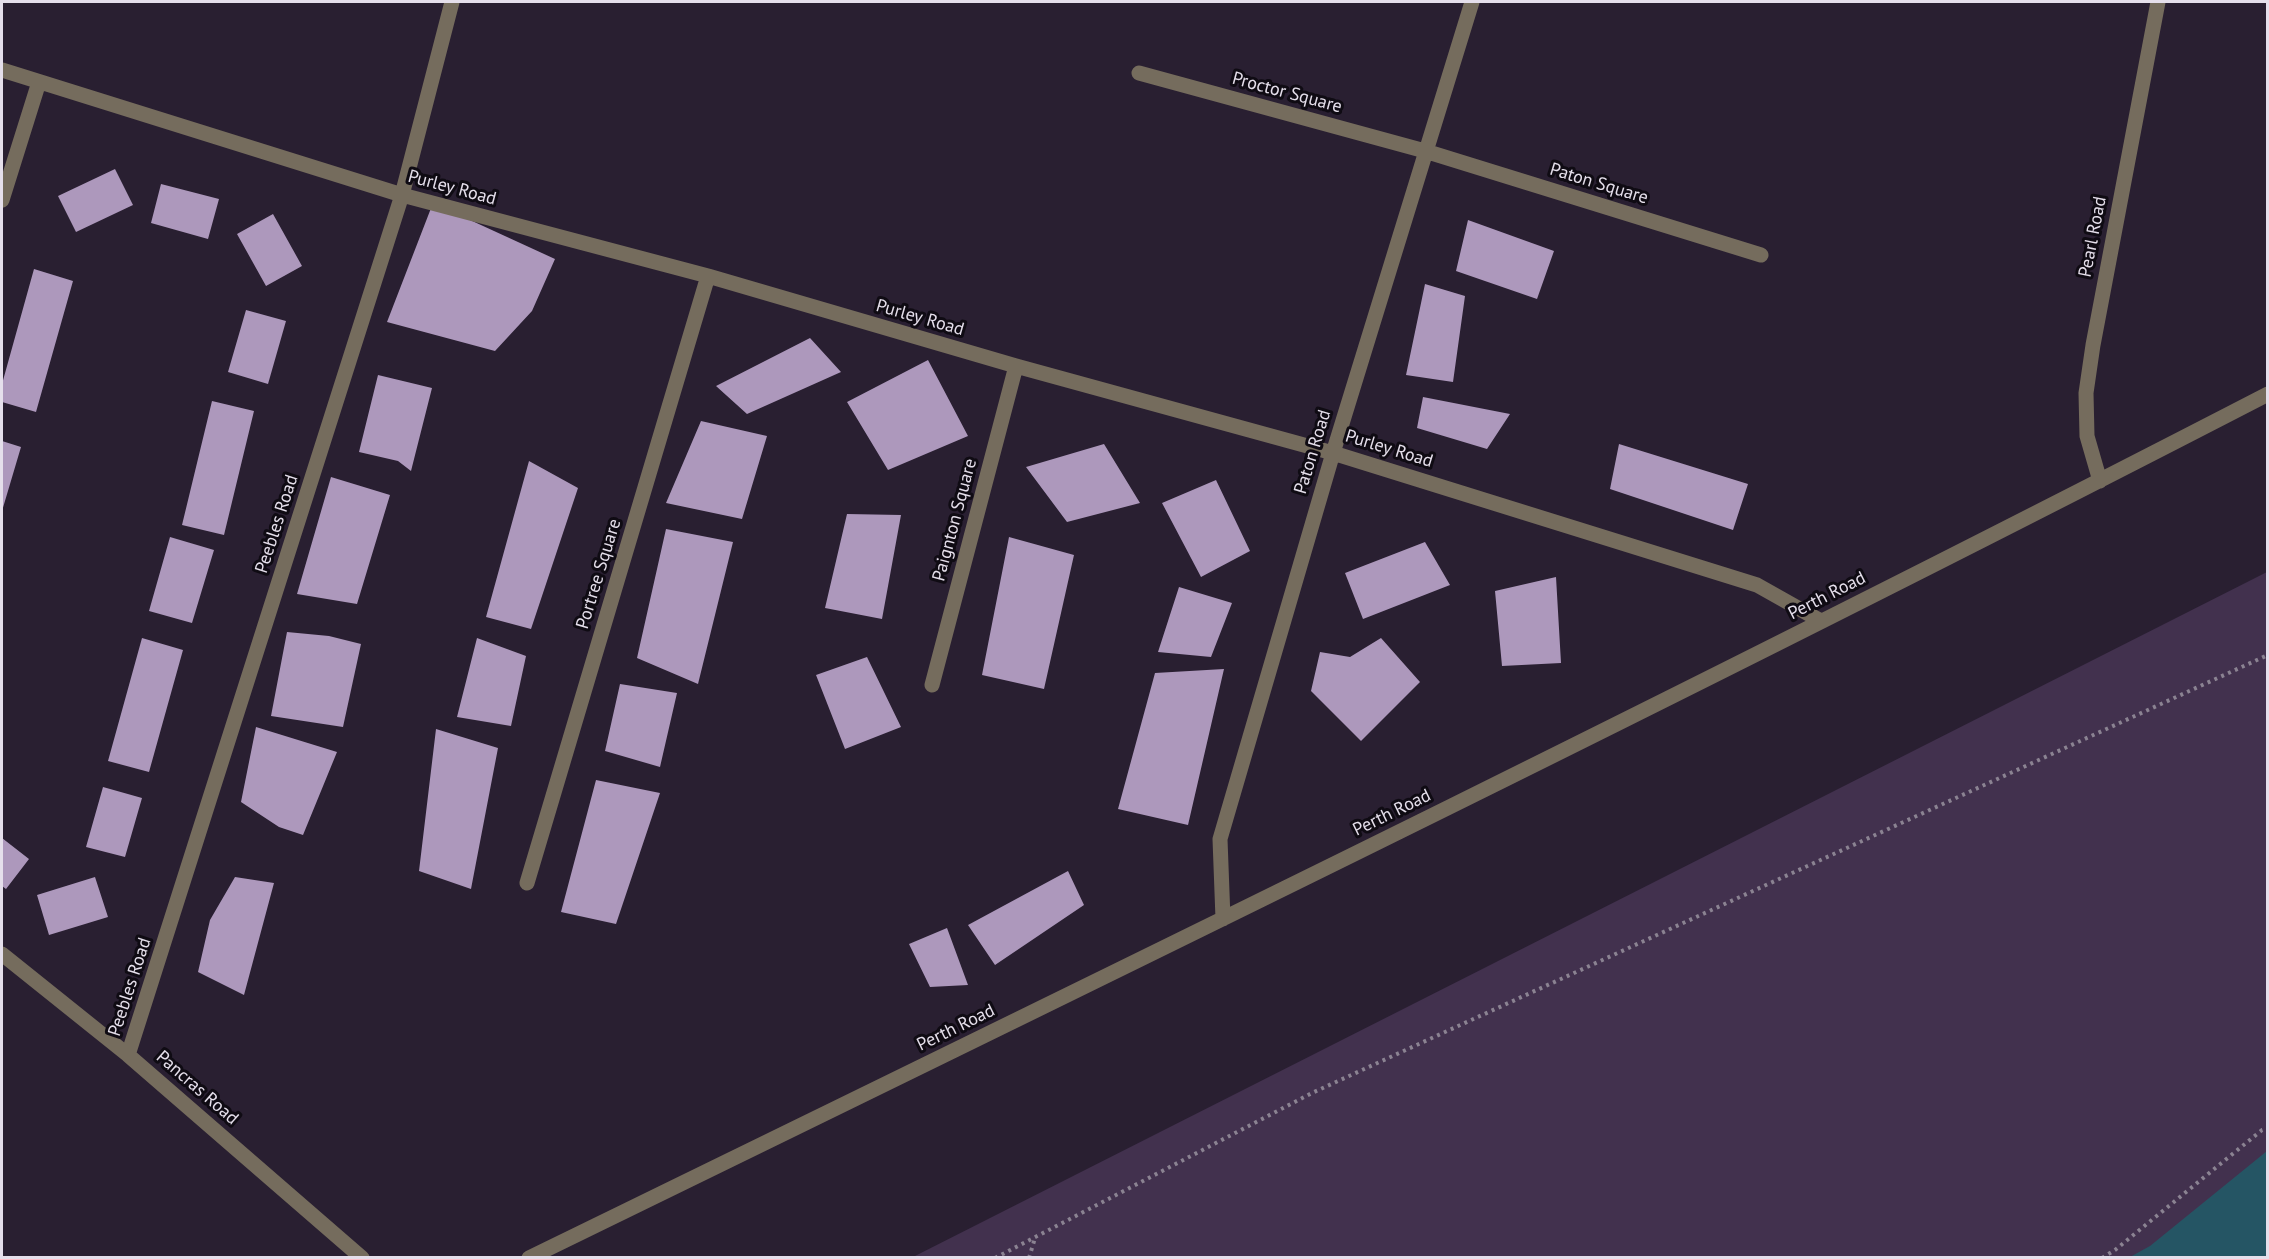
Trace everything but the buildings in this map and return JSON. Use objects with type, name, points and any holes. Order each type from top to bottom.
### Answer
[{"type":"street","name":"Peebles Road","points":[[129,1055],[402,195],[452,2]]},
{"type":"street","name":"Paton Road","points":[[1223,919],[1220,838],[1425,151],[1472,2]]},
{"type":"street","name":"Pearl Road","points":[[2100,481],[2087,436],[2086,393],[2093,345],[2158,2]]},
{"type":"street","name":"Purley Road","points":[[2,70],[402,195],[708,276],[1016,366],[1334,453],[1757,585],[1821,621]]},
{"type":"street","name":"Proctor Square","points":[[1139,74],[1425,151]]},
{"type":"street","points":[[2,200],[39,82]]},
{"type":"street","name":"Paton Square","points":[[1425,151],[1761,255]]},
{"type":"street","name":"Portree Square","points":[[527,883],[708,276]]},
{"type":"street","name":"Paignton Square","points":[[932,685],[1016,366]]},
{"type":"street","name":"Perth Road","points":[[529,1257],[1223,919],[2100,481],[2268,394]]},
{"type":"street","name":"Pancras Road","points":[[2,954],[129,1055],[362,1257]]},
{"type":"path","points":[[995,1257],[1312,1093],[2268,655]]},
{"type":"path","points":[[2102,1257],[2115,1250],[2262,1130],[2268,1128]]},
{"type":"path","points":[[1029,1257],[1035,1237]]},
{"type":"shaded area","points":[[2267,572],[2267,1257],[913,1257]]},
{"type":"water","points":[[2267,1151],[2267,1257],[2130,1257],[2150,1246]]}]
